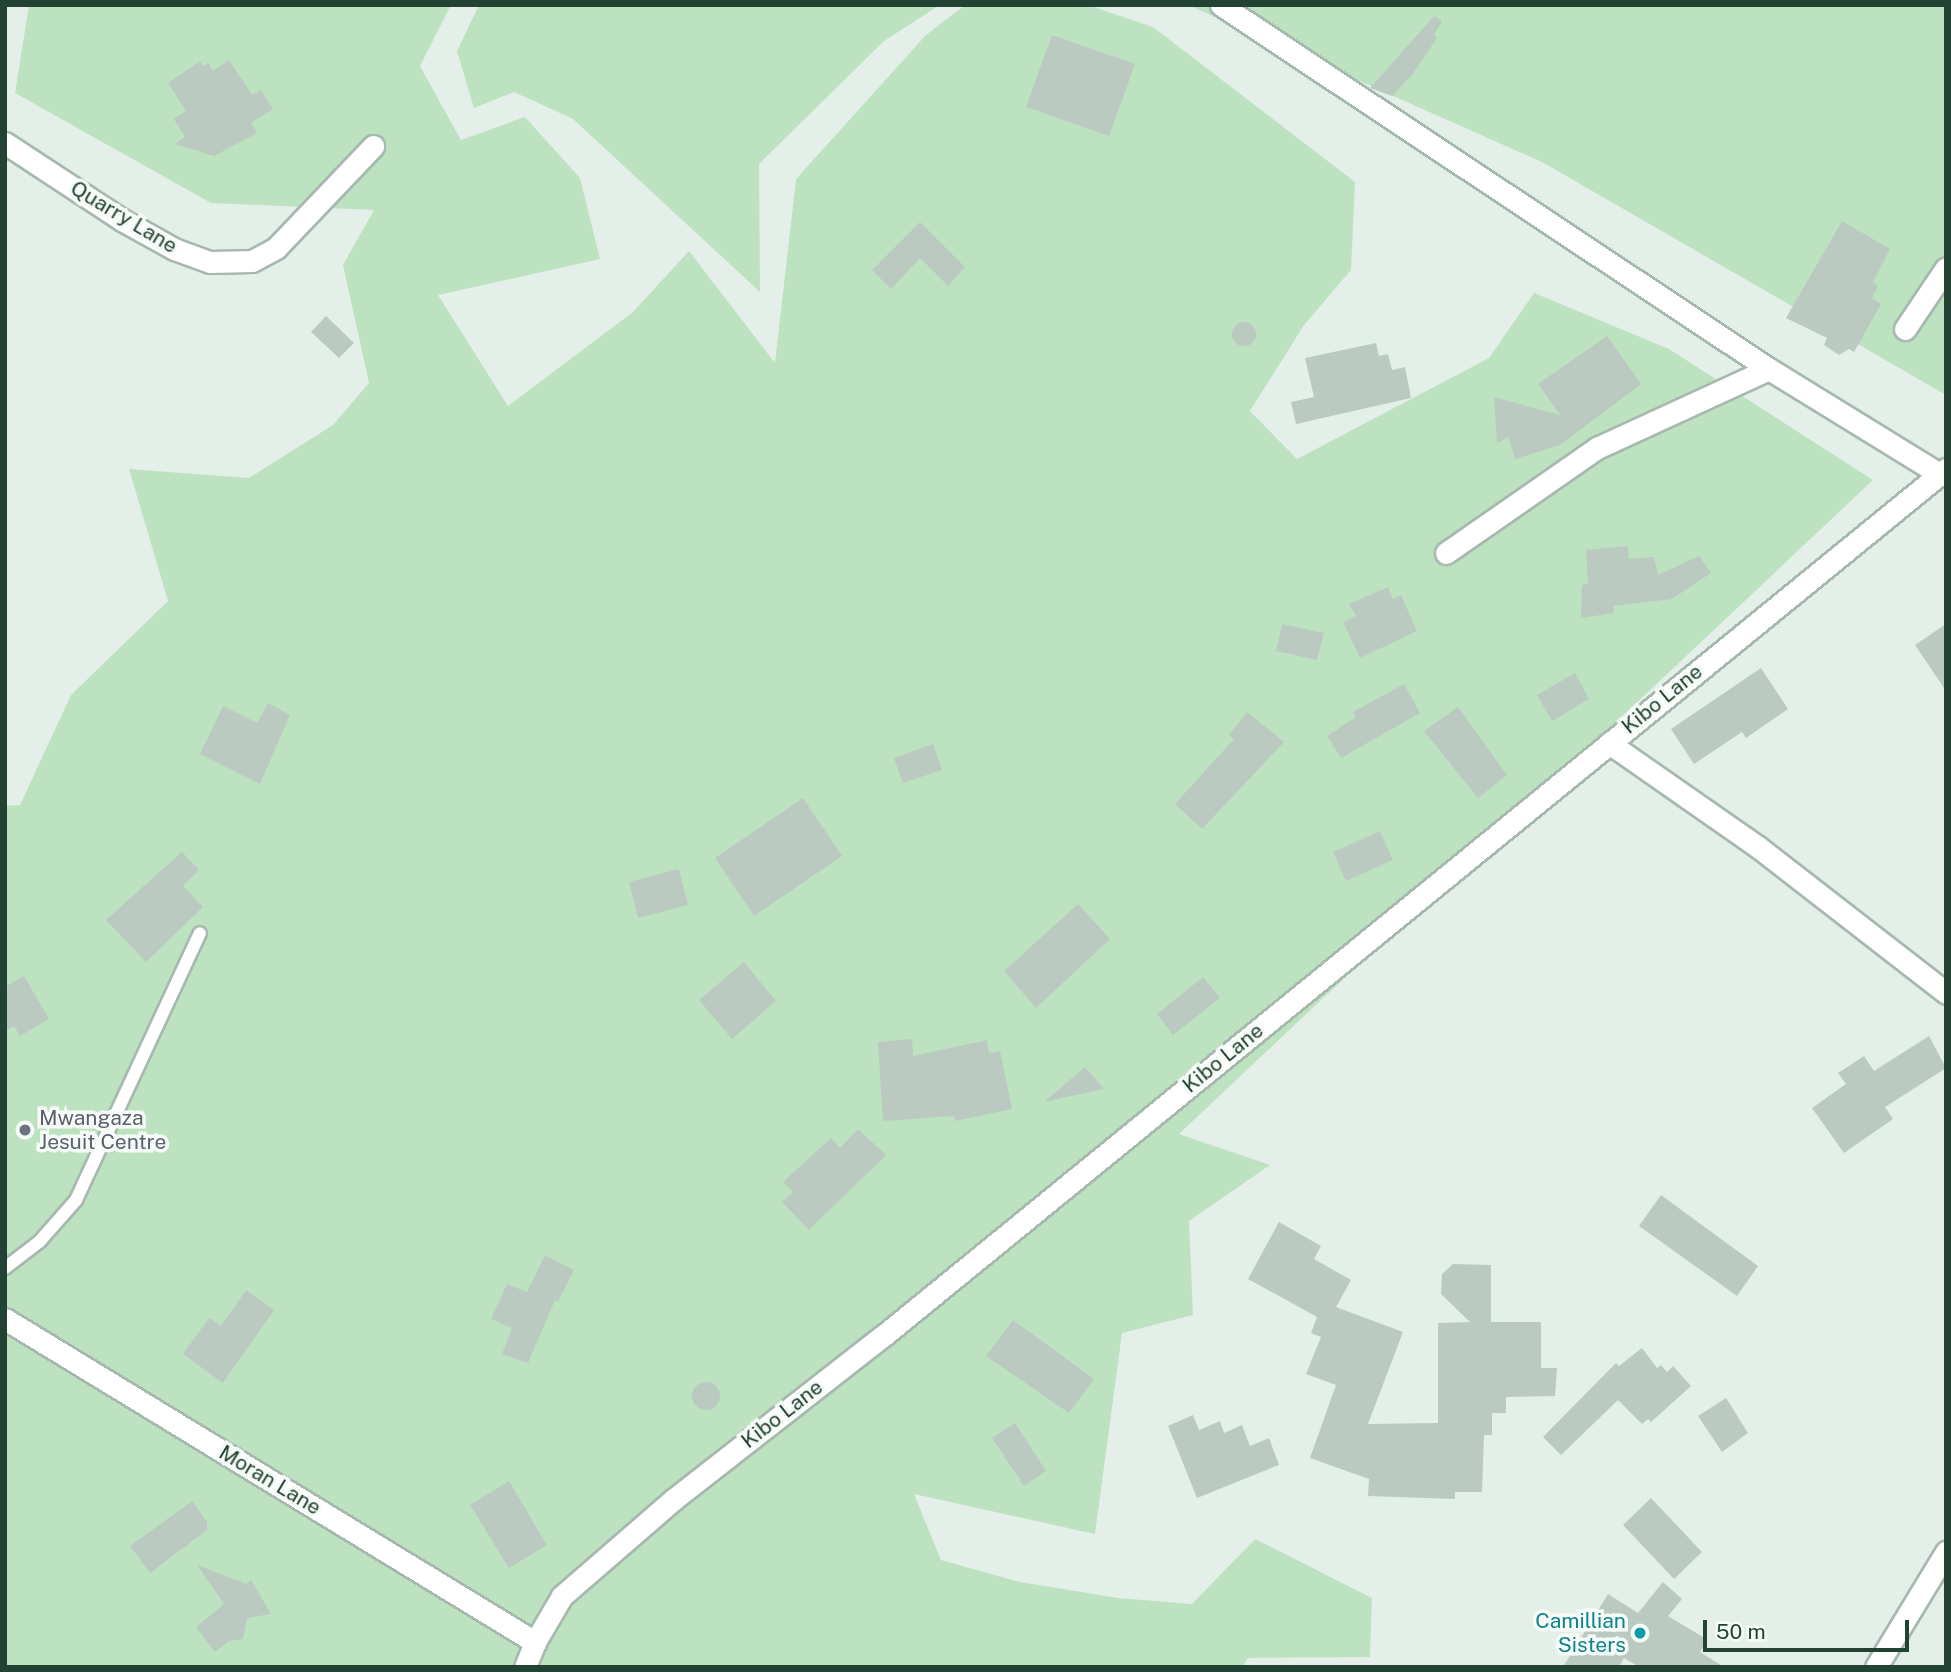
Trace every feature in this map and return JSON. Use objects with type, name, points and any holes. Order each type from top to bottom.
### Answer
[{"type":"street","points":[[1221,5],[1769,369],[1943,472]]},
{"type":"street","name":"Quarry Lane","points":[[5,143],[122,220],[174,249],[210,262],[252,261],[276,248],[373,146]]},
{"type":"street","points":[[1905,329],[1946,268]]},
{"type":"street","points":[[1446,553],[1597,448],[1769,369]]},
{"type":"street","name":"Kibo Lane","points":[[526,1667],[535,1642],[562,1596],[674,1499],[883,1336],[1943,472]]},
{"type":"street","points":[[1609,743],[1769,855],[1946,993]]},
{"type":"street","name":"Moran Lane","points":[[5,1319],[535,1642]]},
{"type":"street","points":[[1876,1667],[1946,1552]]},
{"type":"lane","points":[[5,1268],[40,1241],[76,1200],[200,933]]},
{"type":"green space","points":[[29,5],[451,5],[420,66],[461,140],[525,117],[580,178],[600,259],[438,295],[508,406],[633,312],[689,251],[775,363],[796,179],[926,35],[965,5],[1088,5],[1153,27],[1355,182],[1351,270],[1304,325],[1250,411],[1297,459],[1489,358],[1534,293],[1669,349],[1873,480],[1179,1134],[1270,1165],[1189,1221],[1193,1315],[1122,1333],[1095,1534],[914,1494],[941,1560],[1020,1582],[1118,1598],[1192,1604],[1255,1539],[1372,1598],[1370,1657],[1248,1658],[1242,1667],[5,1667],[5,806],[20,805],[71,695],[168,601],[129,469],[249,478],[333,425],[369,383],[343,265],[374,210],[211,203],[15,93]]},
{"type":"green space","points":[[479,5],[940,5],[884,41],[759,164],[760,292],[573,119],[514,92],[474,108],[457,51]]},
{"type":"green space","points":[[1188,5],[1946,5],[1946,395],[1542,162]]},
{"type":"building","points":[[1434,16],[1442,21],[1434,35],[1437,38],[1412,75],[1392,96],[1370,88]]},
{"type":"building","points":[[1052,35],[1135,64],[1109,136],[1026,107]]},
{"type":"building","points":[[229,60],[252,95],[261,90],[273,109],[251,123],[257,133],[214,156],[175,144],[185,137],[174,119],[186,111],[168,83],[200,61],[203,66],[208,63],[213,71]]},
{"type":"building","points":[[1842,221],[1890,249],[1873,282],[1878,286],[1872,298],[1881,304],[1854,352],[1849,349],[1839,355],[1824,345],[1827,338],[1786,318]]},
{"type":"building","points":[[920,222],[965,267],[948,286],[920,258],[891,289],[872,270]]},
{"type":"building","points":[[326,316],[354,343],[339,358],[311,332]]},
{"type":"building","points":[[1244,322],[1253,325],[1256,334],[1253,343],[1244,346],[1235,343],[1232,334],[1235,325]]},
{"type":"building","points":[[1607,336],[1641,384],[1560,445],[1515,459],[1508,437],[1497,443],[1494,397],[1560,415],[1538,384]]},
{"type":"building","points":[[1376,343],[1379,356],[1388,354],[1392,370],[1405,367],[1411,398],[1296,424],[1291,402],[1314,397],[1305,358]]},
{"type":"building","points":[[1628,546],[1629,559],[1654,557],[1658,575],[1699,556],[1711,573],[1672,599],[1613,606],[1614,613],[1581,618],[1582,585],[1588,584],[1586,550]]},
{"type":"building","points":[[1388,587],[1393,599],[1401,595],[1417,631],[1360,658],[1343,622],[1356,616],[1349,604]]},
{"type":"building","points":[[1282,624],[1324,633],[1317,660],[1276,651]]},
{"type":"building","points":[[1946,624],[1946,691],[1915,645]]},
{"type":"building","points":[[1761,668],[1788,709],[1746,738],[1742,732],[1694,764],[1671,729]]},
{"type":"building","points":[[1575,673],[1589,699],[1552,721],[1537,695]]},
{"type":"building","points":[[1404,684],[1420,713],[1341,758],[1327,736],[1356,717],[1353,712]]},
{"type":"building","points":[[268,703],[290,715],[260,784],[200,754],[223,706],[257,723]]},
{"type":"building","points":[[1458,707],[1507,775],[1478,798],[1424,731]]},
{"type":"building","points":[[1247,712],[1284,742],[1202,829],[1175,804],[1234,739],[1229,735]]},
{"type":"building","points":[[933,744],[942,770],[903,783],[894,758]]},
{"type":"building","points":[[803,798],[842,856],[754,916],[715,858]]},
{"type":"building","points":[[1380,831],[1393,860],[1346,881],[1333,852]]},
{"type":"building","points":[[182,852],[199,870],[183,886],[203,907],[146,962],[106,920]]},
{"type":"building","points":[[679,869],[688,905],[638,918],[629,882]]},
{"type":"building","points":[[1078,904],[1110,939],[1036,1008],[1004,971]]},
{"type":"building","points":[[744,962],[776,1001],[732,1039],[699,1000]]},
{"type":"building","points":[[24,976],[49,1019],[20,1036],[14,1026],[5,1031],[5,987]]},
{"type":"building","points":[[1203,977],[1220,998],[1173,1035],[1157,1014]]},
{"type":"building","points":[[1929,1036],[1946,1068],[1885,1107],[1893,1119],[1844,1153],[1812,1108],[1846,1084],[1838,1073],[1864,1056],[1874,1071]]},
{"type":"building","points":[[912,1039],[913,1056],[987,1040],[989,1053],[1000,1051],[1012,1109],[955,1121],[954,1116],[883,1121],[878,1042]]},
{"type":"building","points":[[1085,1067],[1104,1089],[1044,1102]]},
{"type":"building","points":[[858,1129],[886,1155],[809,1230],[782,1202],[793,1192],[783,1182],[831,1138],[840,1148]]},
{"type":"building","points":[[1661,1195],[1758,1266],[1737,1296],[1639,1226]]},
{"type":"building","points":[[1279,1222],[1321,1246],[1314,1259],[1351,1280],[1336,1307],[1403,1332],[1368,1424],[1438,1423],[1438,1323],[1470,1322],[1441,1294],[1442,1274],[1453,1264],[1491,1265],[1491,1322],[1541,1322],[1541,1368],[1557,1368],[1555,1396],[1506,1397],[1506,1413],[1492,1413],[1492,1435],[1484,1435],[1482,1492],[1455,1492],[1455,1499],[1368,1496],[1369,1479],[1310,1458],[1336,1385],[1306,1374],[1321,1337],[1311,1333],[1317,1317],[1248,1279]]},
{"type":"building","points":[[545,1255],[574,1270],[558,1302],[555,1300],[528,1363],[502,1354],[512,1328],[491,1319],[507,1284],[527,1292]]},
{"type":"building","points":[[246,1290],[274,1310],[223,1383],[183,1354],[209,1318],[221,1326]]},
{"type":"building","points":[[1013,1320],[1094,1379],[1069,1413],[986,1356]]},
{"type":"building","points":[[1642,1348],[1657,1368],[1661,1365],[1667,1372],[1673,1366],[1691,1386],[1651,1422],[1648,1419],[1642,1424],[1618,1400],[1561,1455],[1543,1437],[1616,1363],[1619,1366]]},
{"type":"building","points":[[706,1382],[716,1386],[720,1396],[716,1406],[706,1410],[696,1406],[692,1396],[696,1386]]},
{"type":"building","points":[[1726,1398],[1748,1433],[1722,1452],[1698,1416]]},
{"type":"building","points":[[1193,1415],[1199,1430],[1220,1421],[1224,1433],[1242,1425],[1250,1446],[1269,1438],[1279,1465],[1197,1498],[1168,1426]]},
{"type":"building","points":[[1015,1423],[1046,1471],[1024,1486],[992,1438]]},
{"type":"building","points":[[509,1481],[547,1545],[509,1568],[470,1505]]},
{"type":"building","points":[[1651,1498],[1702,1552],[1674,1579],[1623,1525]]},
{"type":"building","points":[[192,1501],[207,1522],[207,1530],[150,1573],[130,1546]]},
{"type":"building","points":[[197,1565],[246,1584],[251,1580],[271,1614],[247,1618],[243,1639],[229,1641],[215,1652],[196,1627],[224,1604]]},
{"type":"building","name":"Camillian Sisters","points":[[1663,1582],[1682,1599],[1668,1616],[1708,1640],[1700,1652],[1724,1667],[1639,1667],[1624,1658],[1619,1667],[1563,1667],[1608,1594],[1638,1613]]},
{"type":"place","name":"Mwangaza Jesuit Centre","points":[[25,1130]]},
{"type":"place","name":"Camillian Sisters","points":[[1640,1633]]}]
